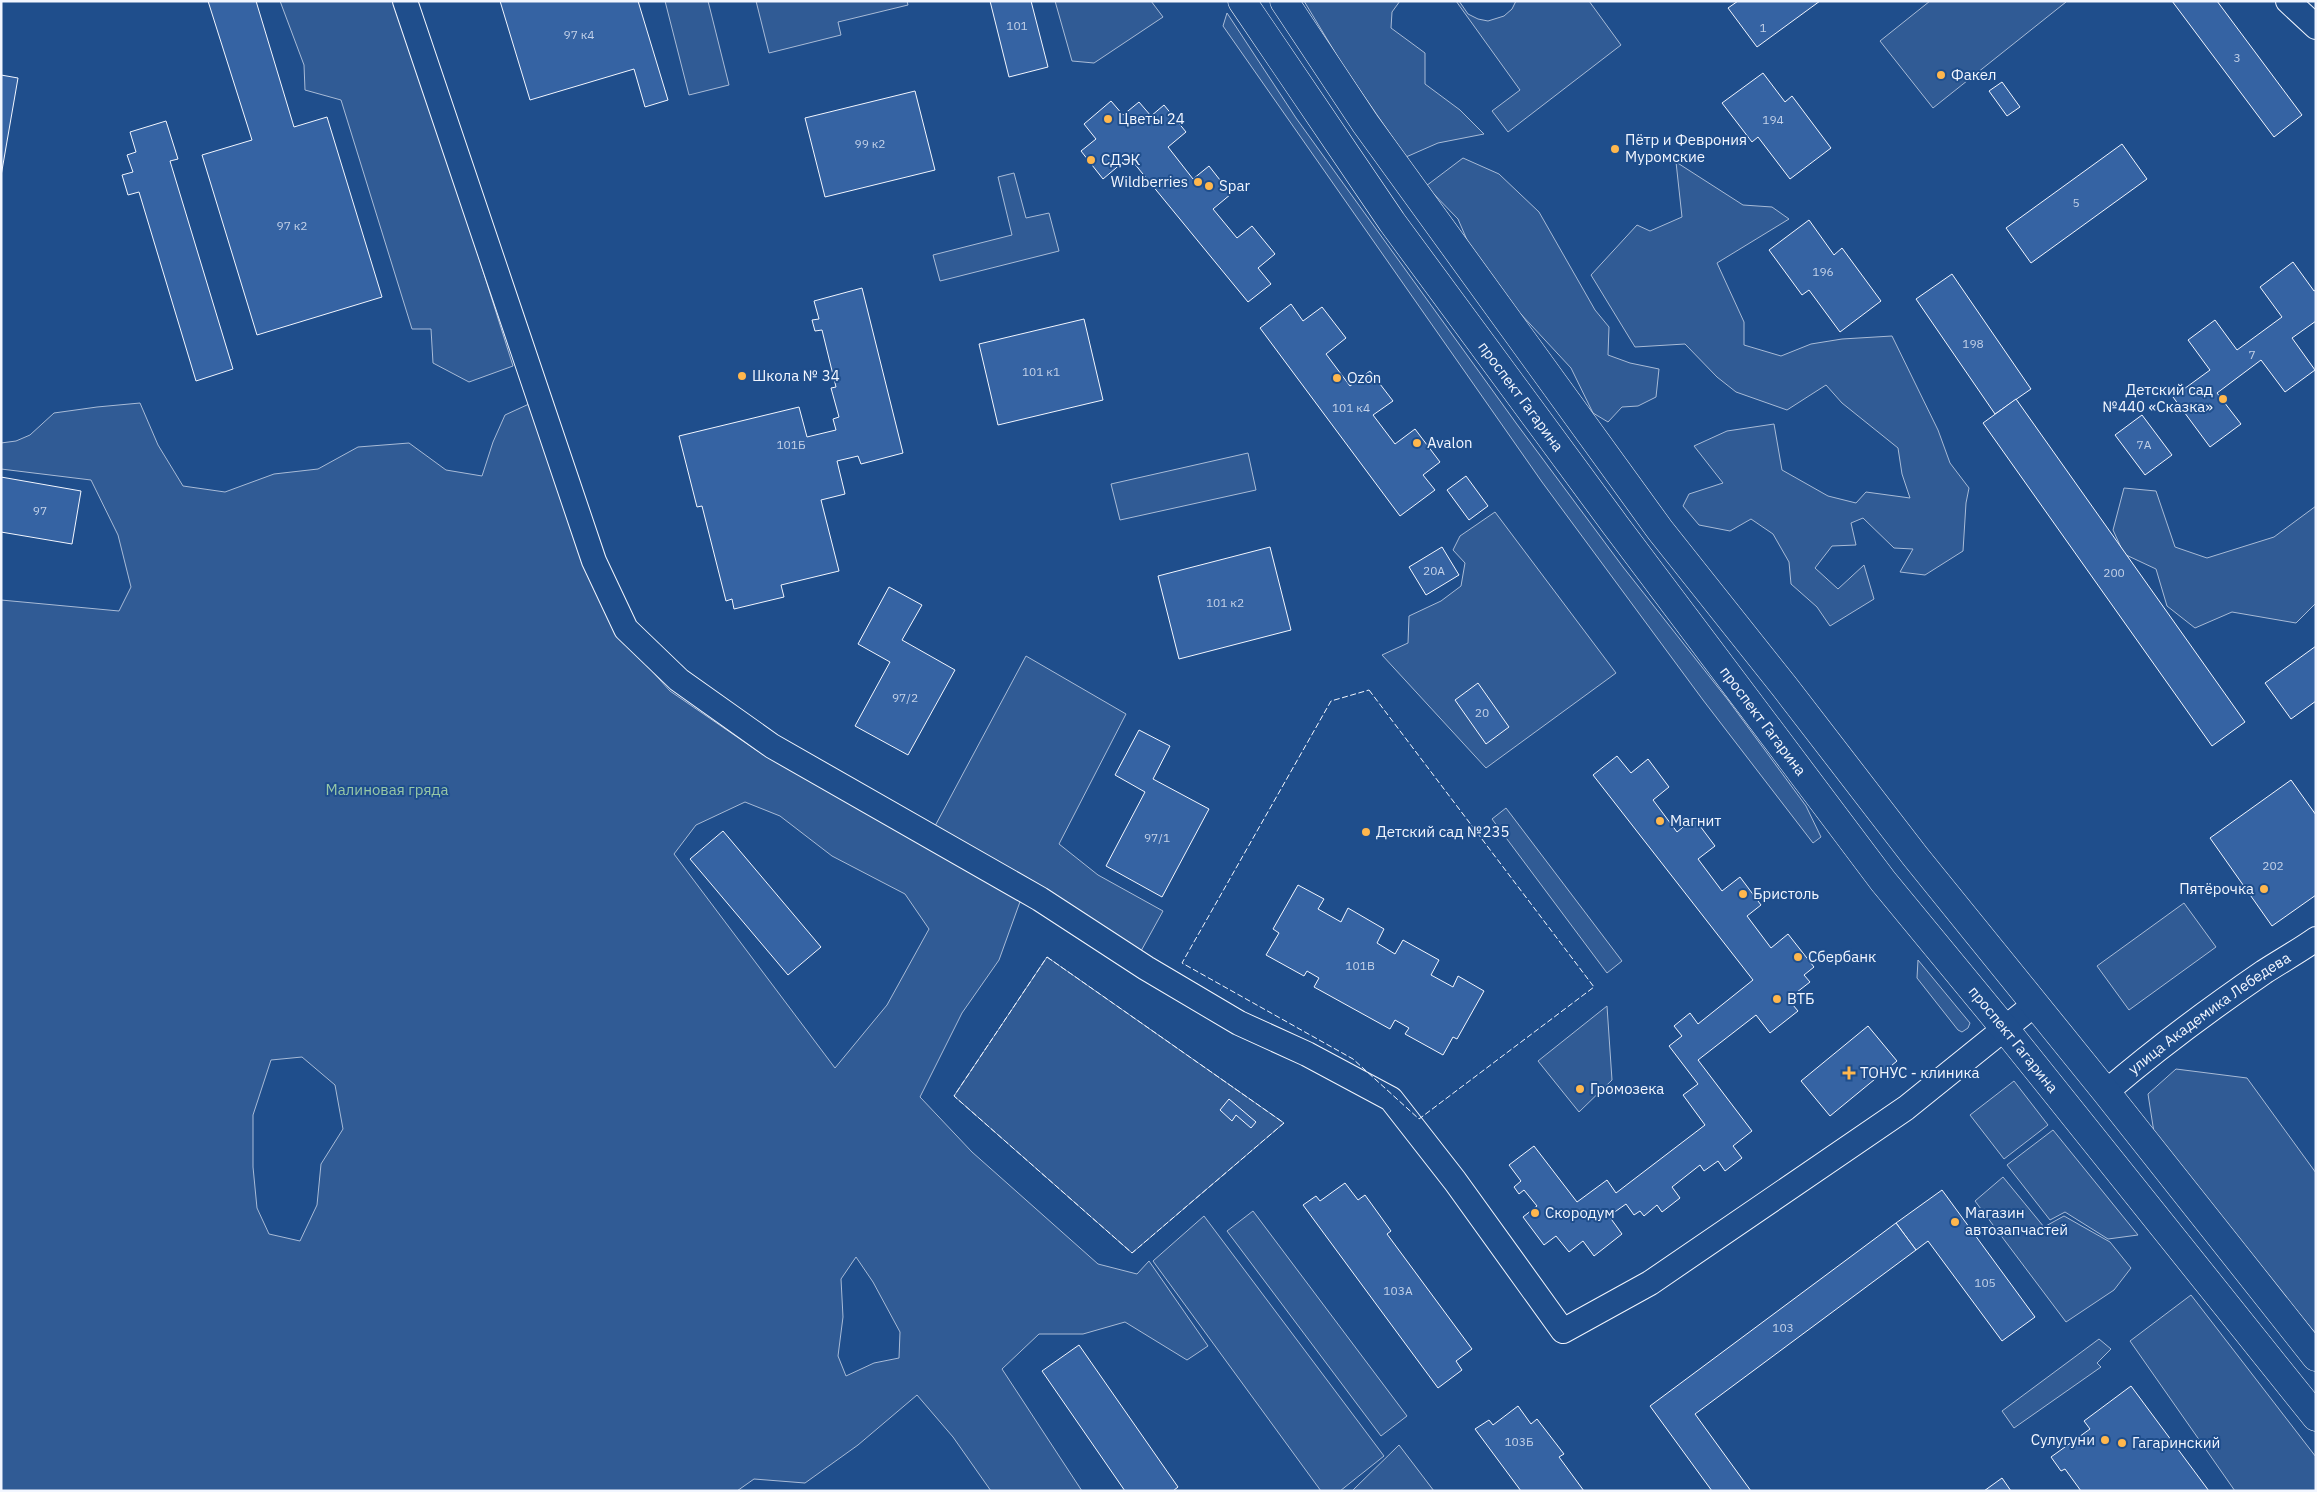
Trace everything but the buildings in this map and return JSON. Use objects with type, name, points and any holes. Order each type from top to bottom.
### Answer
[{"type":"main road","name":"проспект Гагарина","points":[[1242,1],[1392,222],[1616,526],[1883,880],[2316,1417]]},
{"type":"main road","points":[[1284,1],[1365,123],[1643,508],[1915,856],[2106,1092],[2316,1357]]},
{"type":"street","points":[[405,1],[594,561],[626,629],[679,680],[772,746],[1040,898],[1146,968],[1239,1023],[1307,1054],[1391,1099],[1455,1181],[1563,1331],[1650,1283],[1906,1108],[2035,1004]]},
{"type":"street","points":[[2288,1],[2316,26]]},
{"type":"street","name":"улица Академика Лебедева","points":[[2106,1092],[2146,1058],[2181,1032],[2265,972],[2316,939]]},
{"type":"shaded area","points":[[280,1],[398,1],[513,366],[469,382],[433,363],[431,329],[412,329],[341,100],[305,90],[304,65]]},
{"type":"shaded area","points":[[665,1],[708,1],[729,85],[689,95]]},
{"type":"shaded area","points":[[756,1],[907,1],[908,5],[838,22],[841,35],[769,53]]},
{"type":"shaded area","points":[[1055,1],[1151,1],[1163,17],[1094,63],[1072,61]]},
{"type":"shaded area","points":[[1304,1],[1400,1],[1392,12],[1391,28],[1425,53],[1425,84],[1460,110],[1484,134],[1438,143],[1406,157],[1342,64]]},
{"type":"shaded area","points":[[1456,1],[1459,1],[1468,14],[1488,21],[1504,16],[1512,9],[1516,1],[1589,1],[1621,45],[1508,132],[1492,111],[1520,90]]},
{"type":"shaded area","name":"Факел","points":[[1930,1],[2066,2],[1933,108],[1880,41]]},
{"type":"shaded area","points":[[1227,13],[1296,118],[1516,423],[1623,567],[1728,700],[1806,806],[1821,837],[1813,843],[1703,700],[1542,482],[1223,26]]},
{"type":"shaded area","points":[[1463,158],[1499,174],[1539,212],[1595,310],[1609,327],[1608,355],[1630,363],[1659,369],[1656,397],[1638,406],[1622,407],[1608,422],[1593,413],[1571,368],[1504,296],[1473,254],[1458,219],[1426,186]]},
{"type":"shaded area","points":[[1676,162],[1743,205],[1772,207],[1789,219],[1717,263],[1744,322],[1744,345],[1781,356],[1811,344],[1842,339],[1892,336],[1938,430],[1950,463],[1969,488],[1966,503],[1963,551],[1925,575],[1900,572],[1913,549],[1894,548],[1863,518],[1851,523],[1856,545],[1832,546],[1815,568],[1838,589],[1864,565],[1874,599],[1830,626],[1817,607],[1791,584],[1789,562],[1773,534],[1751,519],[1730,531],[1699,525],[1683,506],[1689,494],[1723,483],[1694,446],[1727,431],[1774,424],[1782,470],[1828,496],[1856,503],[1866,492],[1910,498],[1902,474],[1898,448],[1842,403],[1826,385],[1787,410],[1736,392],[1717,377],[1685,344],[1635,347],[1591,275],[1637,225],[1650,231],[1682,217]]},
{"type":"shaded area","points":[[1014,173],[1026,218],[1049,213],[1059,251],[940,281],[933,255],[1012,235],[998,177]]},
{"type":"shaded area","name":"Малиновая гряда","points":[[140,403],[158,445],[183,486],[225,492],[274,474],[318,469],[358,447],[409,443],[446,470],[482,476],[493,442],[505,415],[529,404],[613,628],[670,691],[756,750],[1021,899],[999,960],[962,1013],[920,1097],[972,1152],[1098,1264],[1137,1274],[1149,1261],[1208,1346],[1187,1360],[1125,1322],[1083,1334],[1039,1334],[1002,1369],[1082,1491],[991,1491],[953,1437],[917,1395],[858,1445],[805,1483],[754,1479],[737,1491],[1,1491],[1,600],[119,611],[131,587],[118,535],[91,480],[1,469],[1,443],[16,441],[30,435],[54,413]],"holes":[[[745,802],[780,816],[832,856],[905,894],[929,929],[887,1005],[835,1068],[674,854],[696,825]],[[302,1057],[335,1085],[343,1129],[321,1164],[317,1205],[300,1241],[269,1234],[257,1208],[253,1167],[253,1115],[271,1060]],[[856,1257],[873,1282],[900,1332],[899,1358],[874,1363],[846,1376],[838,1356],[843,1317],[841,1279]]]},
{"type":"shaded area","points":[[1248,453],[1256,490],[1120,520],[1111,484]]},
{"type":"shaded area","points":[[2124,488],[2156,491],[2175,547],[2207,558],[2274,537],[2316,506],[2316,603],[2296,623],[2232,612],[2195,628],[2167,606],[2156,569],[2124,554],[2113,530]]},
{"type":"shaded area","points":[[1495,512],[1616,673],[1486,768],[1382,655],[1408,643],[1409,616],[1441,601],[1461,586],[1465,563],[1453,550],[1460,536]]},
{"type":"shaded area","points":[[1026,656],[1126,714],[1059,844],[1098,875],[1163,911],[1141,951],[1033,881],[935,826]]},
{"type":"shaded area","points":[[1506,808],[1622,961],[1607,973],[1492,819]]},
{"type":"shaded area","points":[[2184,903],[2216,947],[2129,1010],[2097,966]]},
{"type":"shaded area","points":[[1047,957],[1284,1123],[1132,1253],[954,1096]]},
{"type":"shaded area","points":[[1918,960],[1970,1023],[1968,1028],[1962,1032],[1958,1030],[1917,978]]},
{"type":"shaded area","points":[[1607,1006],[1612,1080],[1579,1112],[1538,1061]]},
{"type":"shaded area","points":[[2176,1069],[2247,1078],[2316,1173],[2316,1334],[2155,1139],[2148,1094]]},
{"type":"shaded area","points":[[2014,1081],[2048,1125],[2004,1159],[1970,1115]]},
{"type":"shaded area","points":[[2053,1130],[2138,1235],[2108,1239],[2065,1212],[2050,1220],[2007,1165]]},
{"type":"shaded area","points":[[2003,1177],[2044,1227],[2064,1216],[2110,1242],[2131,1268],[2114,1290],[2066,1322],[1975,1201]]},
{"type":"shaded area","points":[[1253,1211],[1407,1416],[1381,1436],[1227,1231]]},
{"type":"shaded area","points":[[1204,1216],[1384,1456],[1340,1491],[1321,1491],[1153,1261]]},
{"type":"shaded area","points":[[2191,1295],[2316,1457],[2316,1491],[2235,1491],[2130,1341]]},
{"type":"shaded area","points":[[2099,1339],[2111,1349],[2097,1363],[2101,1367],[2014,1428],[2002,1411]]},
{"type":"shaded area","points":[[1399,1445],[1434,1491],[1352,1491]]},
{"type":"fence","points":[[1369,690],[1594,987],[1419,1119],[1353,1059],[1182,963],[1331,701],[1369,690]]},
{"type":"fence","points":[[1047,957],[1284,1123],[1132,1253],[954,1096],[1047,957]]},
{"type":"place","name":"Факел","points":[[1941,75]]},
{"type":"place","name":"Цветы 24","points":[[1108,119]]},
{"type":"place","name":"Пётр и Феврония Муромские","points":[[1615,149]]},
{"type":"place","name":"СДЭК","points":[[1091,160]]},
{"type":"place","name":"Wildberries","points":[[1198,182]]},
{"type":"place","name":"Spar","points":[[1209,186]]},
{"type":"place","name":"Школа № 34","points":[[742,376]]},
{"type":"place","name":"Ozon","points":[[1337,378]]},
{"type":"place","name":"Детский сад №440 «Сказка»","points":[[2223,399]]},
{"type":"place","name":"Avalon","points":[[1417,443]]},
{"type":"place","name":"Магнит","points":[[1660,821]]},
{"type":"place","name":"Детский сад №235","points":[[1366,832]]},
{"type":"place","name":"Пятёрочка","points":[[2264,889]]},
{"type":"place","name":"Бристоль","points":[[1743,894]]},
{"type":"place","name":"Сбербанк","points":[[1798,957]]},
{"type":"place","name":"ВТБ","points":[[1777,999]]},
{"type":"place","name":"ТОНУС - клиника","points":[[1849,1073]]},
{"type":"place","name":"Громозека","points":[[1580,1089]]},
{"type":"place","name":"Скородум","points":[[1535,1213]]},
{"type":"place","name":"Магазин автозапчастей","points":[[1955,1222]]},
{"type":"place","name":"Сулугуни","points":[[2105,1440]]},
{"type":"place","name":"Гагаринский","points":[[2122,1443]]}]
